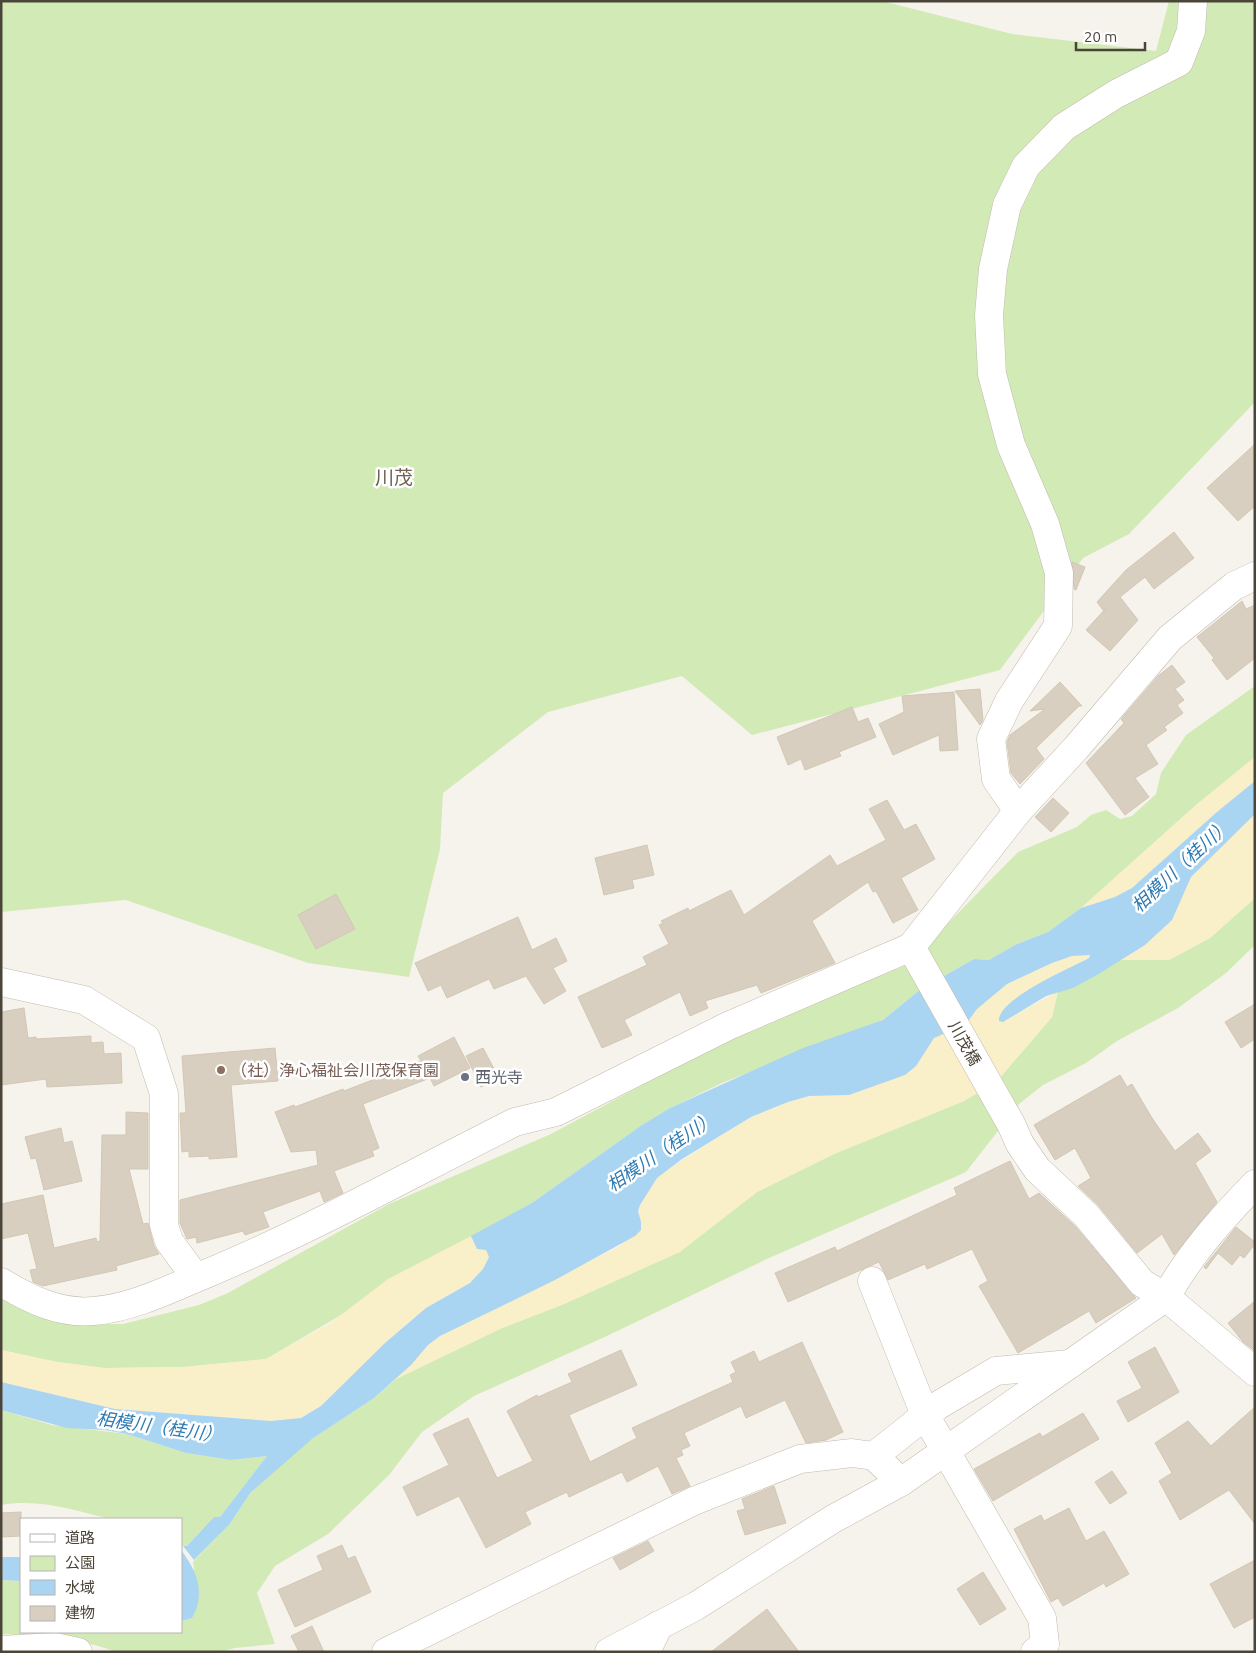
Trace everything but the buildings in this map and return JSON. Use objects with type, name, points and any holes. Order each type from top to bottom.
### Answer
[{"type":"street","points":[[1018,811],[996,779],[991,738],[1009,701],[1058,626],[1059,573],[1045,524],[1011,445],[992,374],[989,315],[993,269],[1007,205],[1026,166],[1064,127],[1116,94],[1179,62],[1191,31],[1193,1]]},
{"type":"street","points":[[1,1282],[29,1299],[64,1310],[91,1312],[116,1308],[196,1278],[262,1250],[515,1122],[556,1112],[728,1026],[915,954],[1018,811],[1076,748],[1170,638],[1234,586],[1255,576]]},
{"type":"street","name":"川茂橋","points":[[915,954],[1011,1124],[1020,1144],[1038,1169],[1086,1215],[1142,1283],[1166,1297],[1255,1372]]},
{"type":"street","points":[[1,982],[84,1000],[146,1038],[164,1094],[164,1226],[169,1241],[196,1278]]},
{"type":"street","points":[[609,1652],[696,1606],[833,1519],[900,1482],[1166,1297],[1176,1277],[1227,1213],[1255,1184]]},
{"type":"street","points":[[872,1281],[925,1415],[1042,1618],[1045,1644],[1035,1652]]},
{"type":"street","points":[[874,1456],[937,1406],[996,1371],[1070,1364]]},
{"type":"street","points":[[386,1652],[694,1501],[800,1459],[852,1453],[874,1456],[900,1482]]},
{"type":"street","points":[[646,1652],[659,1625]]},
{"type":"street","points":[[1,1650],[55,1647],[78,1652]]},
{"type":"green space","points":[[1,1],[882,1],[1012,34],[1156,51],[1169,1],[1255,1],[1255,402],[1129,534],[1083,558],[1000,670],[752,735],[682,676],[548,712],[443,793],[440,849],[409,977],[308,963],[126,900],[1,912]]},
{"type":"green space","points":[[1255,686],[1255,757],[1196,805],[1081,908],[1048,932],[1015,945],[989,960],[974,959],[921,989],[883,1020],[722,1083],[670,1108],[642,1125],[532,1203],[266,1359],[184,1367],[104,1368],[57,1362],[1,1350],[1,1299],[68,1324],[123,1324],[199,1305],[228,1293],[389,1204],[551,1134],[747,1029],[907,965],[1018,852],[1077,827],[1091,815],[1106,810],[1120,819],[1132,816],[1156,794],[1161,773],[1186,735]]},
{"type":"green space","points":[[1255,898],[1255,945],[1226,973],[1178,1008],[1117,1041],[1086,1063],[1043,1085],[1019,1104],[966,1172],[769,1258],[609,1335],[474,1396],[422,1432],[389,1475],[328,1534],[275,1566],[257,1593],[275,1644],[235,1648],[219,1652],[117,1652],[95,1645],[36,1636],[1,1634],[1,1580],[20,1581],[20,1633],[182,1633],[182,1621],[192,1618],[193,1562],[229,1525],[251,1492],[303,1445],[374,1398],[396,1379],[502,1328],[564,1304],[679,1252],[757,1192],[834,1154],[964,1101],[997,1081],[1052,1017],[1058,991],[1073,988],[1121,960],[1169,960],[1210,938]]},
{"type":"green space","points":[[1,1410],[52,1425],[127,1434],[186,1453],[231,1460],[267,1456],[220,1517],[214,1517],[187,1546],[182,1546],[182,1518],[107,1518],[43,1504],[15,1503],[1,1505]]},
{"type":"sand","points":[[1255,757],[1255,781],[1217,812],[1132,888],[1115,897],[1081,908],[1196,805]]},
{"type":"sand","points":[[1255,814],[1255,898],[1210,938],[1169,960],[1121,960],[1145,945],[1167,925],[1191,877]]},
{"type":"sand","points":[[1090,955],[1089,958],[1034,988],[1003,1010],[1003,1022],[1058,991],[1052,1017],[997,1081],[964,1101],[834,1154],[757,1192],[680,1252],[564,1304],[502,1328],[396,1379],[428,1345],[440,1336],[620,1246],[641,1222],[638,1211],[640,1205],[657,1178],[665,1171],[751,1117],[802,1097],[849,1095],[869,1088],[939,1034],[966,1024],[977,1009],[1007,984],[1072,956]]},
{"type":"sand","points":[[471,1236],[477,1249],[486,1250],[489,1257],[483,1269],[470,1283],[426,1308],[385,1343],[321,1406],[301,1418],[271,1421],[115,1409],[1,1382],[1,1350],[57,1362],[104,1368],[184,1367],[266,1359],[329,1324],[388,1279]]},
{"type":"water","name":"相模川（桂川）","points":[[1255,781],[1255,814],[1191,877],[1172,920],[1145,945],[1073,988],[1046,996],[1003,1022],[999,1021],[1002,1012],[1022,994],[1089,958],[1090,955],[1072,956],[1052,963],[1007,984],[977,1009],[966,1024],[934,1038],[916,1066],[905,1075],[849,1095],[809,1096],[788,1102],[751,1117],[682,1159],[657,1178],[640,1205],[638,1211],[641,1230],[635,1236],[555,1280],[440,1336],[428,1345],[411,1365],[374,1398],[312,1439],[251,1492],[229,1525],[194,1560],[183,1546],[187,1546],[214,1517],[220,1517],[267,1456],[231,1460],[186,1453],[127,1434],[105,1430],[67,1428],[1,1410],[1,1382],[115,1409],[271,1421],[301,1418],[321,1406],[385,1343],[426,1308],[470,1283],[483,1269],[489,1257],[486,1250],[477,1249],[471,1236],[532,1203],[642,1125],[670,1108],[803,1048],[883,1020],[921,989],[974,959],[989,960],[1015,945],[1048,932],[1081,908],[1115,897],[1132,888],[1217,812]]},
{"type":"water","points":[[182,1551],[198,1582],[198,1600],[192,1618],[182,1621]]},
{"type":"water","points":[[1,1557],[20,1557],[20,1581],[1,1580]]},
{"type":"place","name":"（社）浄心福祉会川茂保育園","points":[[221,1070]]},
{"type":"place","name":"西光寺","points":[[465,1077]]},
{"type":"district","name":"川茂","points":[[394,477]]}]
